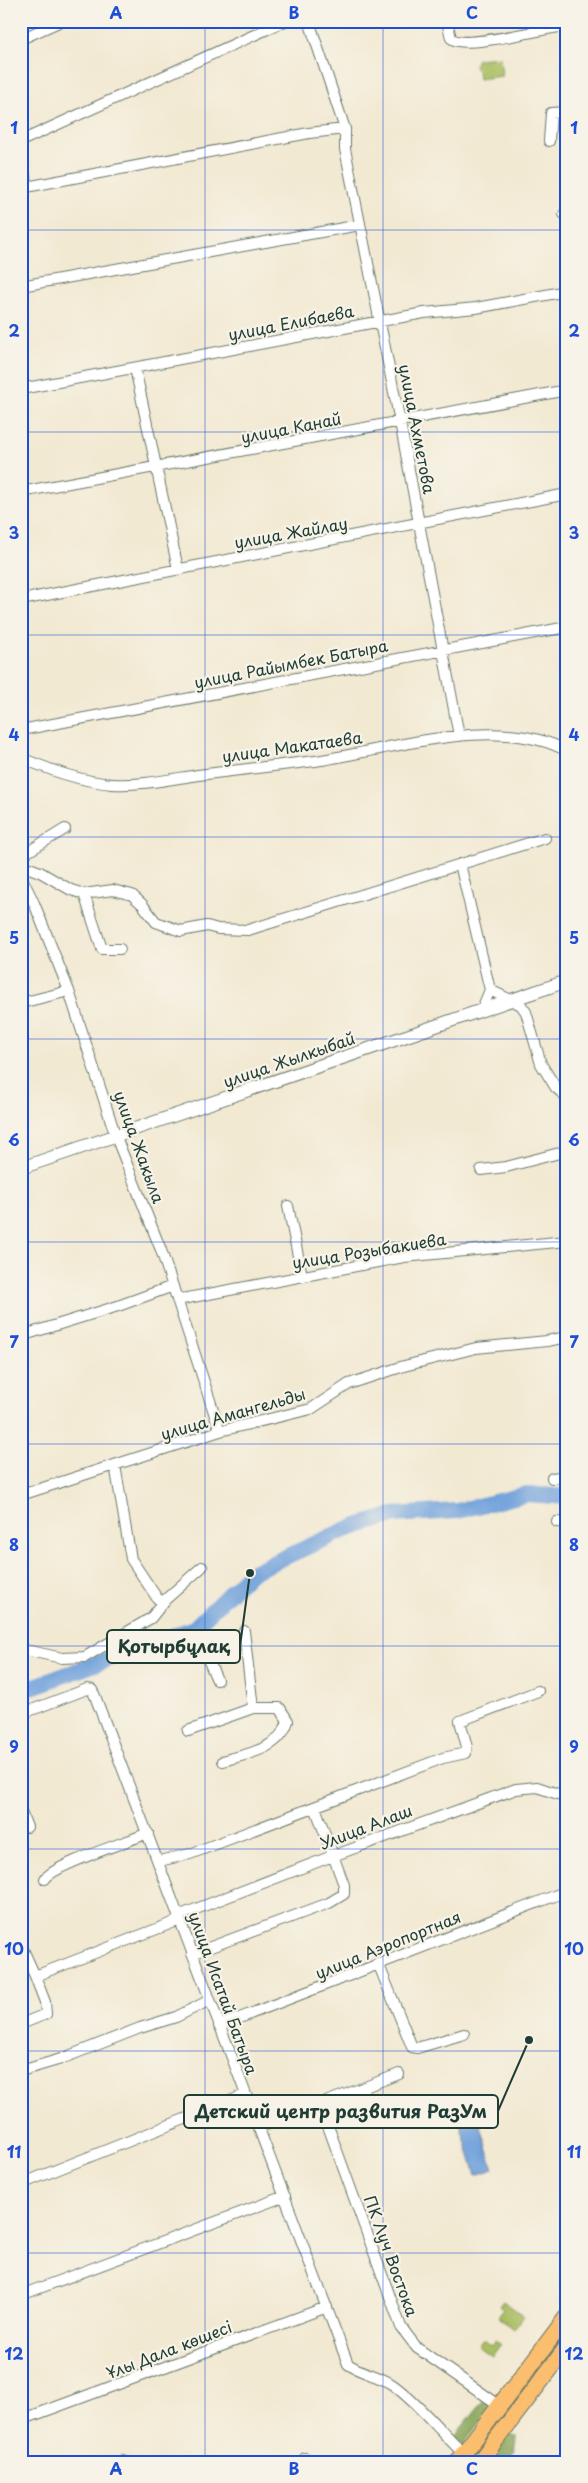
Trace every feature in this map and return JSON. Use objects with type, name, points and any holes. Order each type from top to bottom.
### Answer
[{"type":"main road","points":[[460,2458],[567,2317]]},
{"type":"main road","points":[[479,2462],[513,2415],[567,2347]]},
{"type":"main road","points":[[499,2405],[513,2415]]},
{"type":"street","points":[[21,39],[61,21]]},
{"type":"street","points":[[21,141],[286,21]]},
{"type":"street","name":"улица Ахметова","points":[[309,21],[345,129],[345,149],[420,523],[458,736]]},
{"type":"street","points":[[447,21],[451,38],[458,43],[494,39],[567,26]]},
{"type":"street","points":[[549,141],[551,113],[567,112]]},
{"type":"street","points":[[21,155],[24,188],[308,133],[345,129]]},
{"type":"street","points":[[21,286],[360,225]]},
{"type":"street","name":"улица Елибаева","points":[[21,389],[424,313],[476,308],[567,291]]},
{"type":"street","points":[[135,368],[178,569]]},
{"type":"street","name":"улица Канай","points":[[21,492],[567,390]]},
{"type":"street","name":"улица Жайлау","points":[[21,600],[567,494]]},
{"type":"street","name":"улица Райымбек Батыра","points":[[21,730],[567,627]]},
{"type":"street","name":"улица Макатаева","points":[[21,758],[65,776],[113,784],[165,780],[315,760],[458,736],[484,734],[524,735],[552,743],[567,751]]},
{"type":"street","points":[[21,856],[65,829]]},
{"type":"street","points":[[21,865],[40,872],[71,890],[84,894],[113,890],[132,896],[142,904],[156,922],[180,931],[207,926],[218,929],[248,930],[545,838]]},
{"type":"street","points":[[460,864],[490,990],[481,1011]]},
{"type":"street","name":"улица Жакыла","points":[[21,876],[70,991],[116,1136],[161,1250],[220,1430]]},
{"type":"street","points":[[84,894],[102,949],[120,950]]},
{"type":"street","name":"улица Жылкыбай","points":[[21,1168],[567,980]]},
{"type":"street","points":[[490,990],[521,1005],[526,1012],[541,1064],[556,1088],[567,1097]]},
{"type":"street","points":[[21,1003],[70,991]]},
{"type":"street","points":[[482,1170],[506,1167],[567,1151]]},
{"type":"street","points":[[288,1206],[302,1276]]},
{"type":"street","name":"улица Розыбакиева","points":[[177,1300],[404,1257],[567,1241]]},
{"type":"street","points":[[21,1336],[118,1306],[173,1286]]},
{"type":"street","name":"улица Амангельды","points":[[21,1495],[220,1430],[311,1409],[348,1384],[404,1366],[476,1348],[548,1342],[567,1337]]},
{"type":"street","points":[[115,1464],[131,1559],[156,1598],[163,1602]]},
{"type":"street","points":[[552,1478],[567,1476]]},
{"type":"street","points":[[21,1649],[62,1658],[84,1657],[151,1618],[163,1602],[202,1567]]},
{"type":"street","points":[[244,1631],[254,1708]]},
{"type":"street","points":[[200,1641],[217,1680]]},
{"type":"street","name":"улица Исатай Батыра","points":[[21,1714],[87,1689],[92,1690],[159,1861],[219,2026],[348,2364],[359,2372],[377,2376],[394,2385],[460,2458]]},
{"type":"street","points":[[159,1861],[190,1854],[443,1758],[466,1753],[460,1721],[538,1691]]},
{"type":"street","points":[[188,1731],[254,1708],[280,1708],[288,1721],[284,1734],[269,1746],[224,1761]]},
{"type":"street","name":"Улица Алаш","points":[[35,1976],[333,1856],[516,1789],[537,1788],[567,1797]]},
{"type":"street","points":[[192,1954],[337,1900],[344,1894],[344,1885],[315,1807]]},
{"type":"street","points":[[21,1812],[27,1827]]},
{"type":"street","points":[[46,1879],[48,1874],[78,1860],[148,1834]]},
{"type":"street","name":"улица Аэропортная","points":[[219,2026],[567,1891]]},
{"type":"street","points":[[21,1945],[45,2002],[46,2014],[21,2024]]},
{"type":"street","points":[[378,1963],[412,2046],[416,2048],[464,2034]]},
{"type":"street","points":[[21,2071],[61,2059],[140,2028],[176,2017],[210,2000]]},
{"type":"street","points":[[258,2128],[399,2074]]},
{"type":"street","points":[[21,2184],[245,2095]]},
{"type":"street","name":"ПК Луч Востока","points":[[320,2104],[401,2327],[417,2348],[499,2405]]},
{"type":"street","points":[[21,2295],[285,2196]]},
{"type":"street","name":"Ұлы Дала көшесі","points":[[21,2420],[327,2307]]},
{"type":"green space","points":[[500,57],[502,76],[479,79],[478,70],[474,67],[477,59]]},
{"type":"green space","points":[[503,2301],[524,2316],[513,2329],[498,2317],[503,2310],[499,2306]]},
{"type":"green space","points":[[567,2330],[567,2339],[519,2400],[514,2402],[516,2397]]},
{"type":"green space","points":[[483,2339],[492,2345],[496,2340],[501,2344],[492,2356],[478,2346]]},
{"type":"green space","points":[[483,2401],[492,2406],[463,2446],[454,2437]]},
{"type":"green space","points":[[507,2434],[518,2436],[515,2452],[507,2462],[492,2462],[491,2456]]},
{"type":"water","points":[[475,2107],[494,2169],[476,2175],[456,2112]]},
{"type":"waterway","points":[[21,1691],[194,1628],[250,1573],[345,1530],[393,1515],[457,1511],[527,1494],[567,1497]]},
{"type":"place","name":"Қотырбұлақ","points":[[250,1573]]},
{"type":"place","name":"Детский центр развития РазУм","points":[[529,2040]]}]
